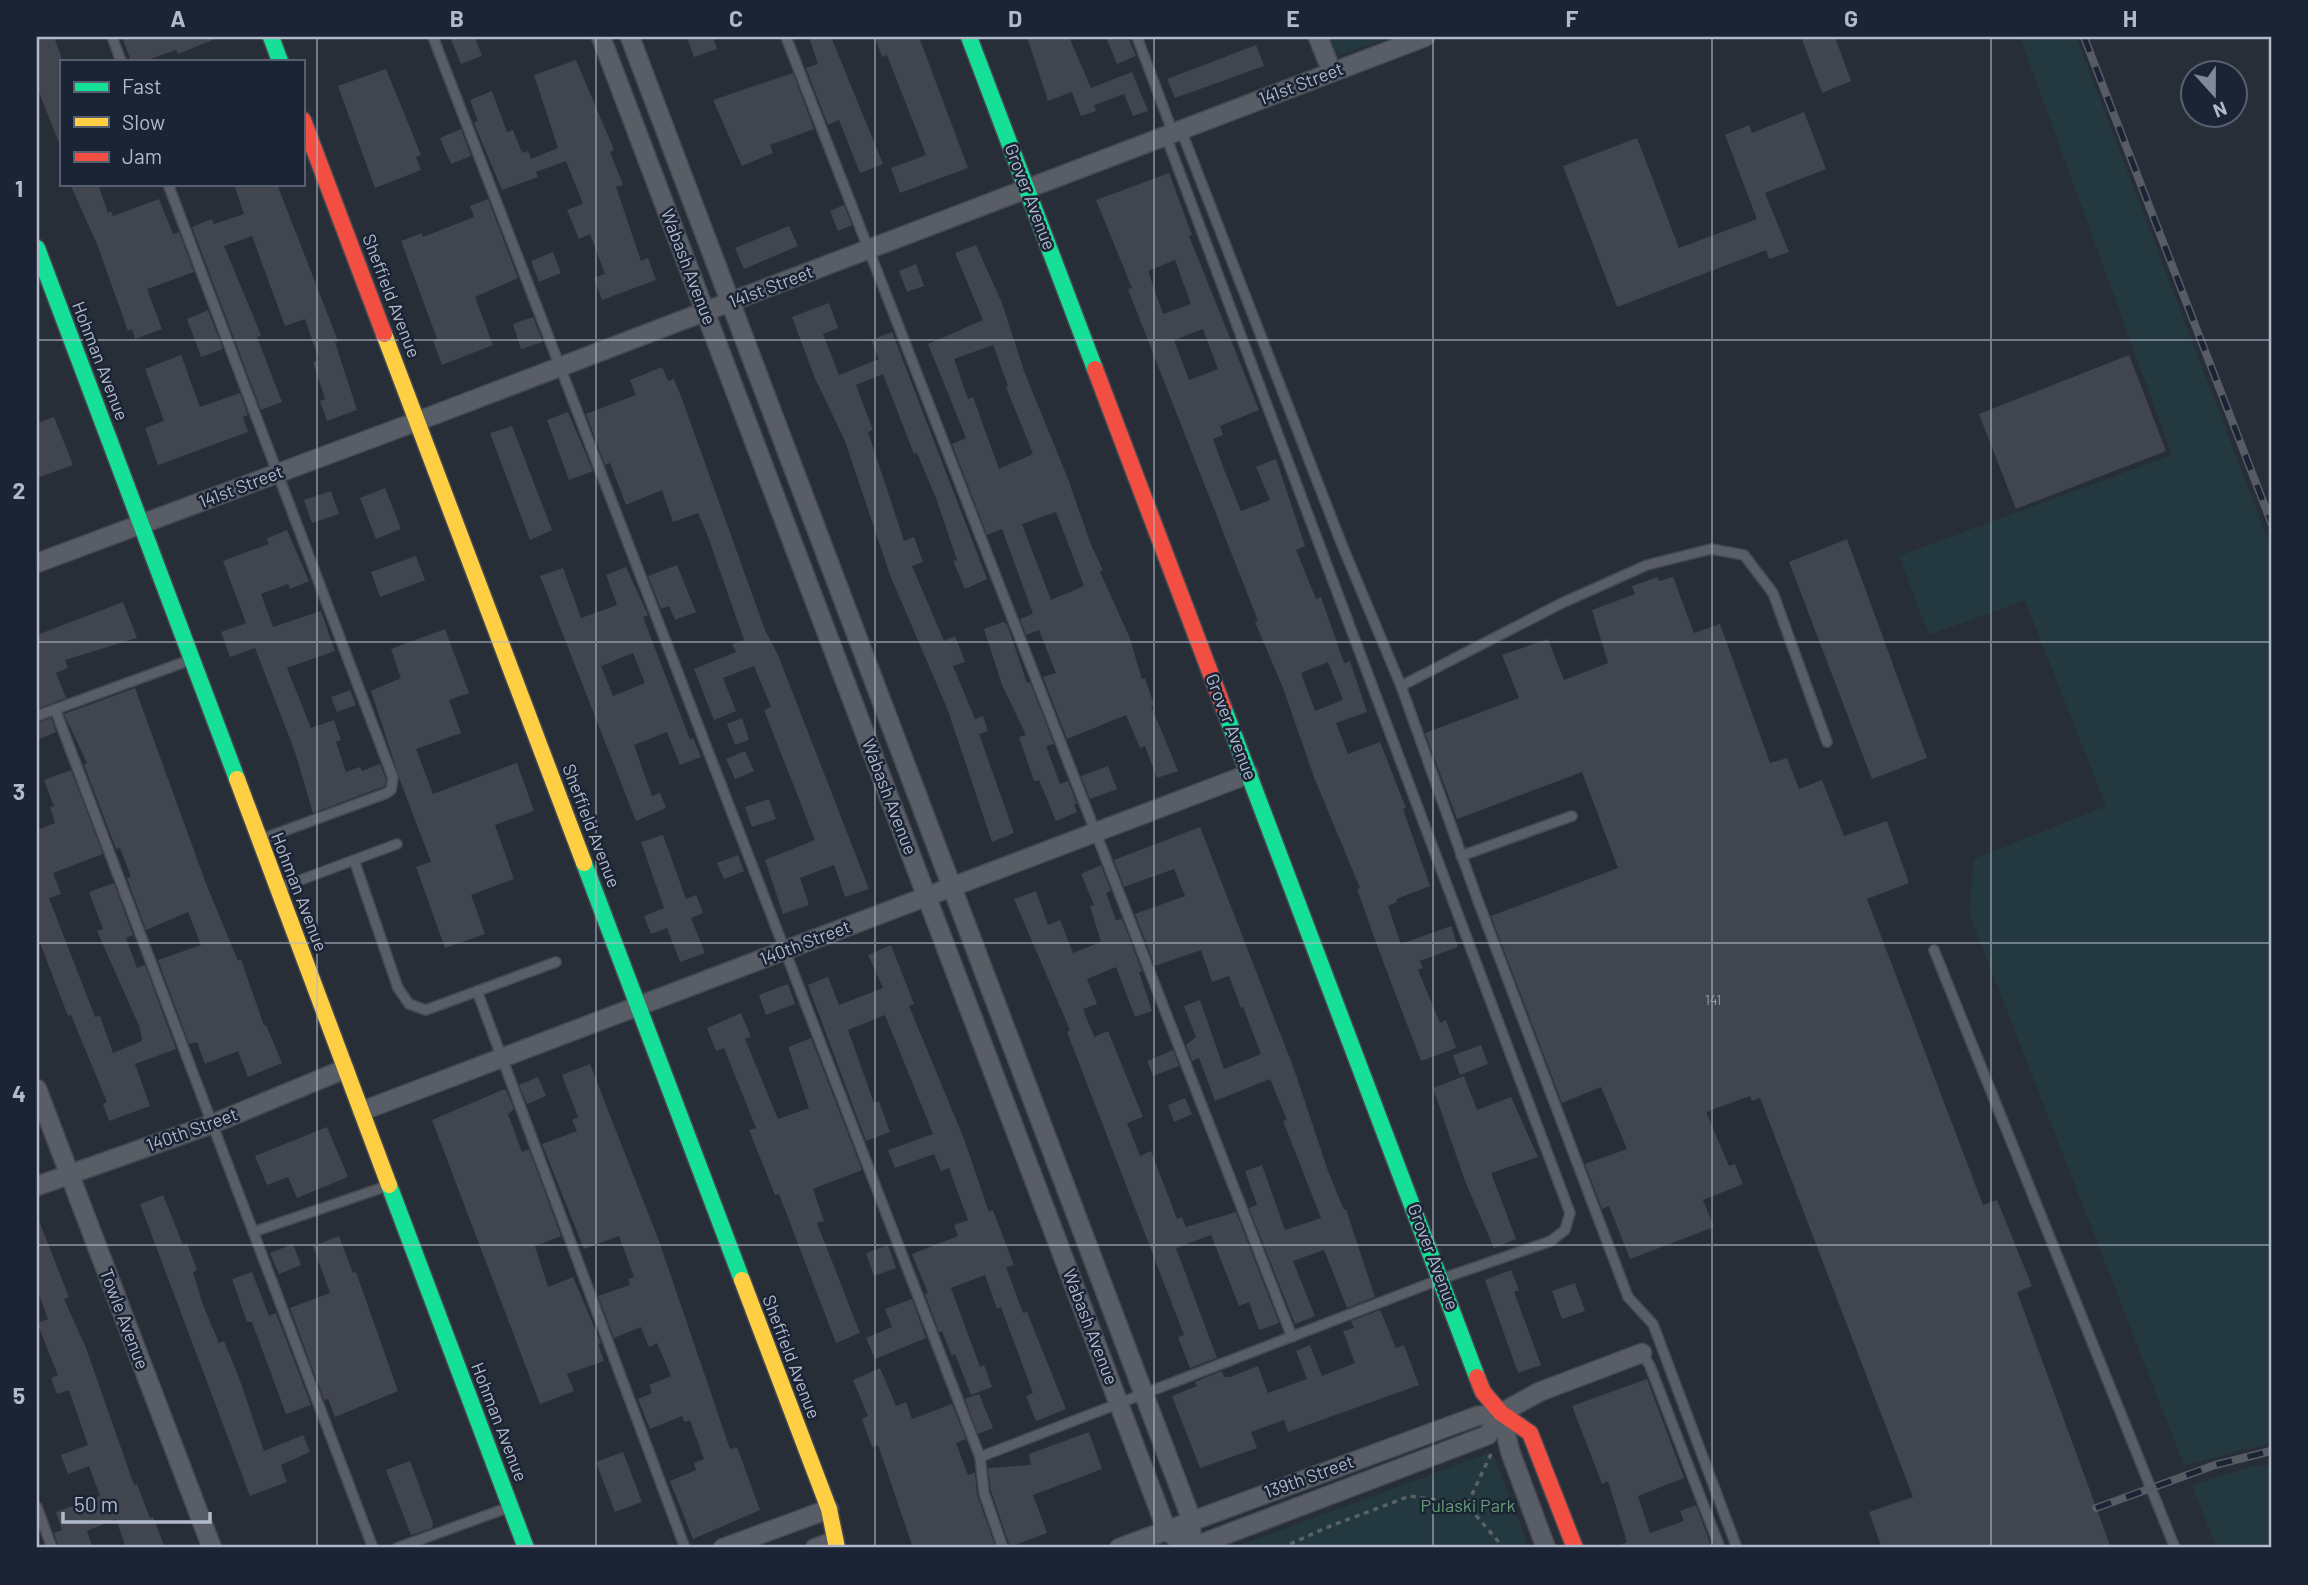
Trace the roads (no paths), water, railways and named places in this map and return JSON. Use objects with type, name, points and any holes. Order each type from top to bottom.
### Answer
[{"type":"street","points":[[271,37],[280,60]]},
{"type":"street","name":"Wabash Avenue","points":[[601,37],[1167,1531]]},
{"type":"street","name":"Wabash Avenue","points":[[630,37],[1192,1521],[1190,1548]]},
{"type":"street","name":"Grover Avenue","points":[[968,37],[1483,1392],[1501,1413],[1530,1433],[1575,1548]]},
{"type":"street","points":[[1318,37],[1332,72]]},
{"type":"street","name":"141st Street","points":[[37,563],[559,368],[1425,37]]},
{"type":"street","name":"Sheffield Avenue","points":[[304,123],[829,1509],[836,1544]]},
{"type":"street","name":"Hohman Avenue","points":[[37,248],[526,1548]]},
{"type":"street","name":"140th Street","points":[[362,1111],[1249,774]]},
{"type":"street","name":"140th Street","points":[[37,1186],[212,1124],[345,1069]]},
{"type":"street","name":"Towle Avenue","points":[[37,1090],[212,1548]]},
{"type":"street","name":"139th Street","points":[[1119,1548],[1477,1416],[1501,1413],[1539,1392],[1642,1353]]},
{"type":"street","name":"Grover Avenue","points":[[1501,1413],[1510,1451],[1546,1548]]},
{"type":"street","name":"139th Street","points":[[1190,1548],[1488,1435],[1501,1413]]},
{"type":"street","points":[[723,1548],[829,1509]]},
{"type":"street","points":[[1167,1531],[1190,1548]]},
{"type":"street","points":[[815,1548],[836,1544]]},
{"type":"lane","points":[[112,37],[121,60]]},
{"type":"lane","points":[[433,37],[980,1457],[984,1493],[1003,1548]]},
{"type":"lane","points":[[786,37],[1292,1337]]},
{"type":"lane","points":[[980,1457],[1441,1279],[1551,1241],[1565,1230],[1570,1213],[1137,37]]},
{"type":"lane","points":[[1174,133],[1401,686],[1461,856],[1628,1297],[1653,1324],[1737,1548]]},
{"type":"lane","points":[[169,186],[279,473],[393,783],[387,793],[259,840]]},
{"type":"lane","points":[[1401,686],[1562,603],[1647,565],[1711,549],[1744,555],[1773,593],[1828,742]]},
{"type":"lane","points":[[37,716],[191,659]]},
{"type":"lane","points":[[55,709],[373,1548]]},
{"type":"lane","points":[[1461,856],[1572,816]]},
{"type":"lane","points":[[277,889],[397,844]]},
{"type":"lane","points":[[354,860],[398,988],[409,1004],[426,1010],[556,962]]},
{"type":"lane","points":[[1934,950],[2175,1548]]},
{"type":"lane","points":[[477,991],[685,1548]]},
{"type":"lane","points":[[253,1232],[389,1186]]},
{"type":"lane","points":[[1642,1353],[1720,1548]]},
{"type":"lane","points":[[37,1507],[52,1548]]},
{"type":"lane","points":[[397,1548],[510,1507]]},
{"type":"railway","points":[[2084,37],[2271,522]]},
{"type":"railway","points":[[2096,1508],[2215,1465],[2271,1451]]},
{"type":"park label","name":"Pulaski Park","points":[[1468,1506]]}]
